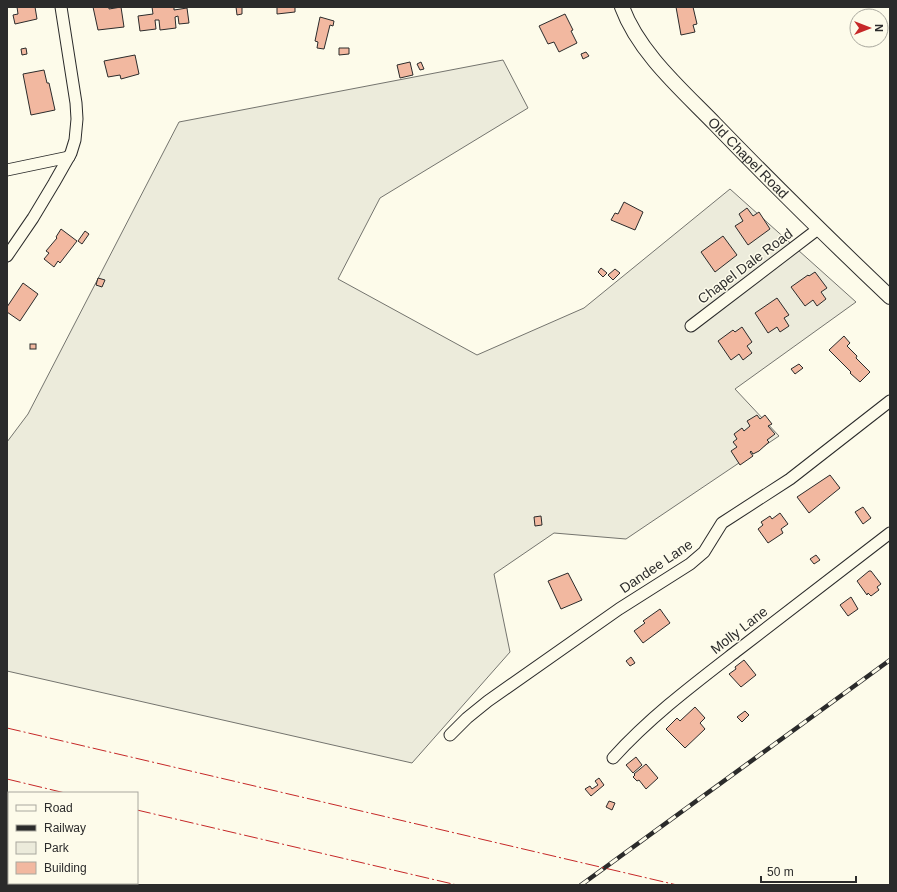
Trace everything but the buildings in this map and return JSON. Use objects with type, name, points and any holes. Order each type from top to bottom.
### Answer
[{"type":"street","points":[[7,256],[33,218],[69,157],[75,140],[77,119],[76,102],[61,7]]},
{"type":"street","name":"Old Chapel Road","points":[[622,7],[632,30],[672,80],[818,229],[890,297]]},
{"type":"street","points":[[7,170],[69,157]]},
{"type":"street","name":"Chapel Dale Road","points":[[691,326],[818,229]]},
{"type":"street","name":"Dandee Lane","points":[[450,734],[488,701],[619,609],[690,564],[704,552],[722,523],[790,479],[890,401]]},
{"type":"street","name":"Molly Lane","points":[[613,758],[655,716],[684,692],[890,533]]},
{"type":"green space","points":[[503,60],[528,108],[380,198],[338,279],[477,355],[584,308],[730,189],[856,302],[735,389],[779,436],[626,539],[554,533],[494,574],[510,652],[412,763],[7,671],[7,442],[28,414],[179,122]]},
{"type":"railway","points":[[581,885],[890,660]]},
{"type":"power","points":[[7,728],[677,885]]},
{"type":"power","points":[[7,779],[61,792]]},
{"type":"power","points":[[138,810],[457,885]]}]
